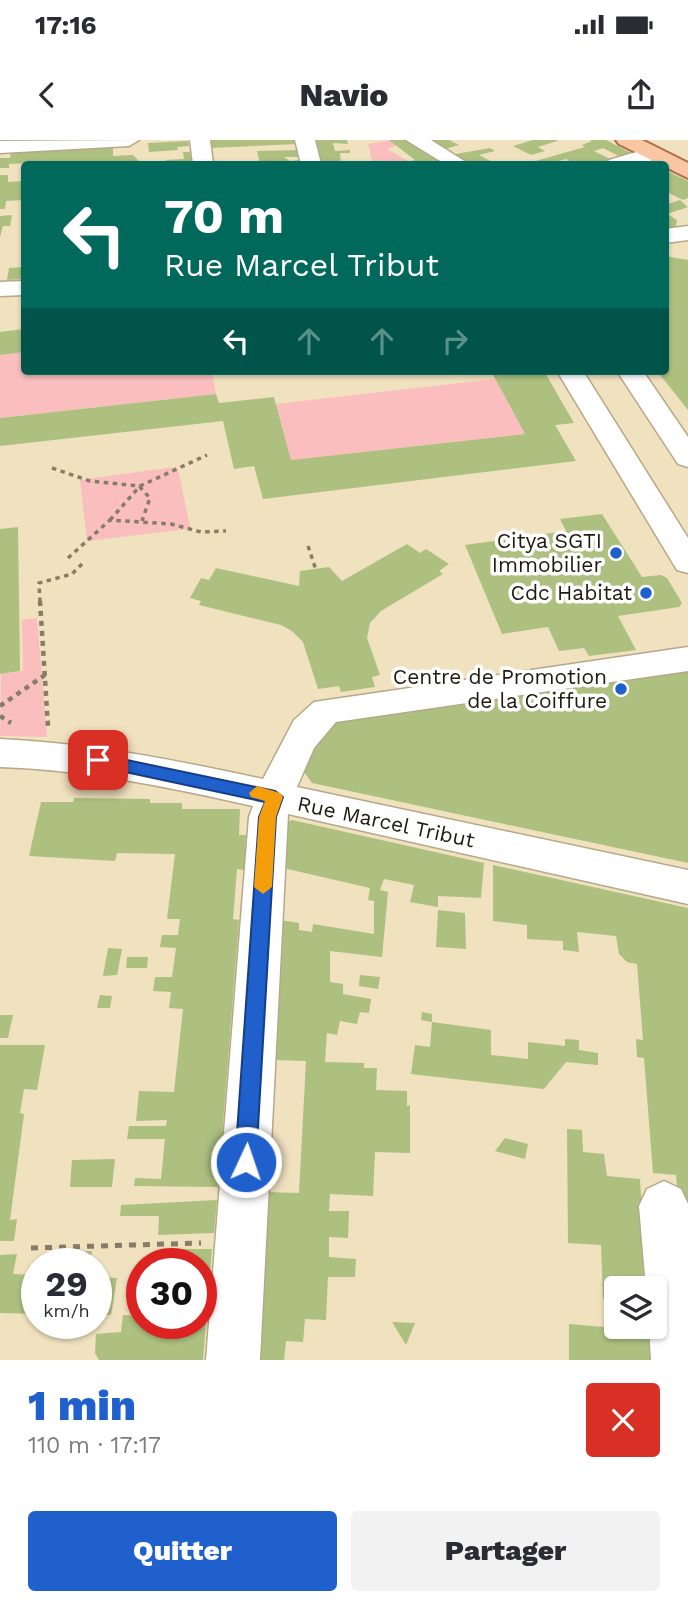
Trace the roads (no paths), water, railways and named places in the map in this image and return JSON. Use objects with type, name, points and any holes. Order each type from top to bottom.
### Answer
[{"type":"main road","points":[[626,140],[669,161]]},
{"type":"main road","points":[[669,161],[688,171]]},
{"type":"street","points":[[200,140],[203,161]]},
{"type":"street","points":[[305,140],[310,161]]},
{"type":"street","points":[[416,140],[454,161]]},
{"type":"street","points":[[0,147],[56,142],[138,144]]},
{"type":"street","points":[[626,161],[653,153]]},
{"type":"street","points":[[669,235],[688,233]]},
{"type":"street","points":[[669,242],[688,240]]},
{"type":"street","points":[[0,289],[21,288]]},
{"type":"street","points":[[573,375],[688,563]]},
{"type":"street","points":[[632,375],[688,458]]},
{"type":"street","points":[[639,481],[688,475]]},
{"type":"street","points":[[233,1360],[268,817],[280,777],[315,717],[327,711],[688,659]]},
{"type":"street","name":"Rue Marcel Tribut","points":[[0,753],[52,755],[131,765],[688,887]]},
{"type":"street","points":[[664,1206],[678,1360]]},
{"type":"place","name":"Citya SGTI Immobilier","points":[[616,553]]},
{"type":"place","name":"Cdc Habitat","points":[[646,593]]},
{"type":"place","name":"Centre de Promotion de la Coiffure","points":[[621,689]]}]
